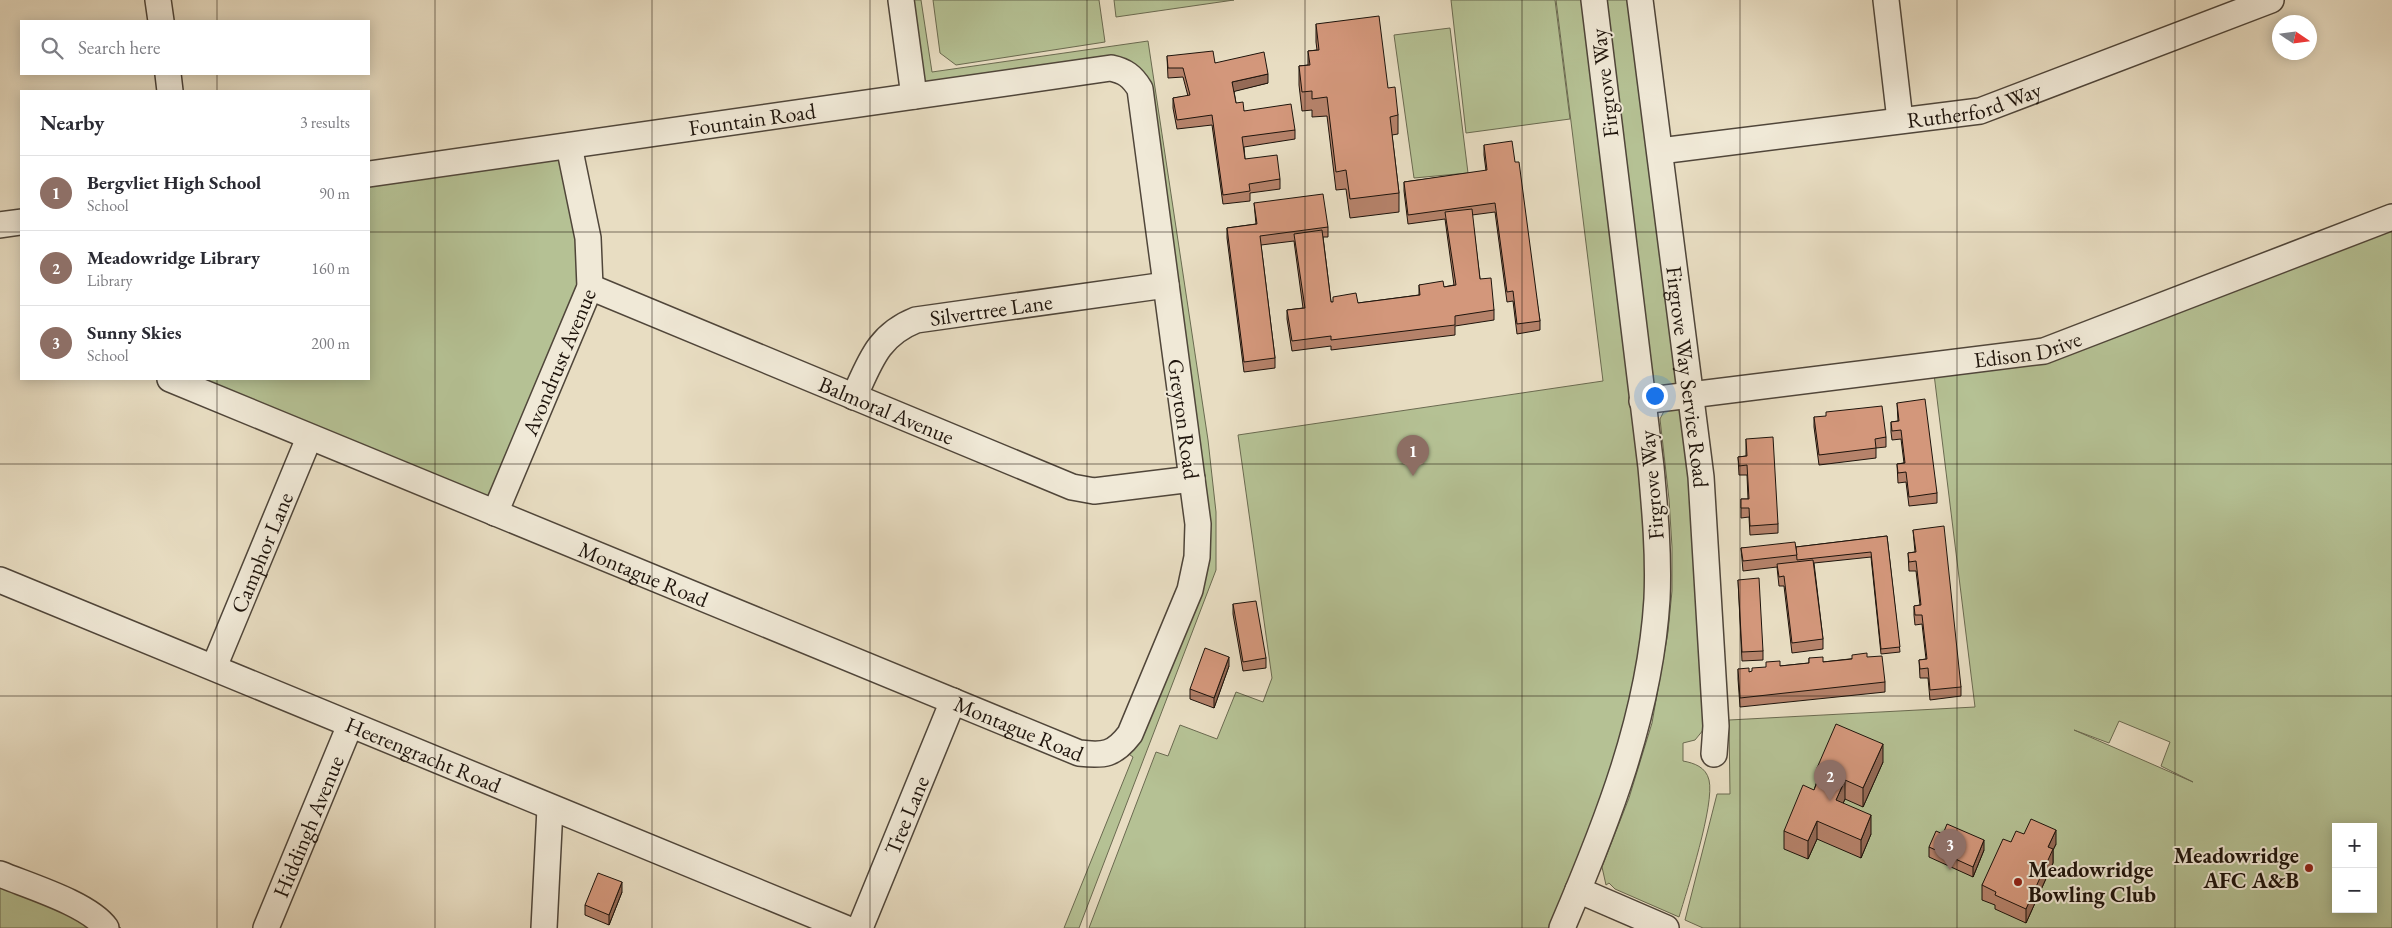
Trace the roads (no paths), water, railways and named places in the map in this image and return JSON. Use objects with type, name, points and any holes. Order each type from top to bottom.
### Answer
[{"type":"street","points":[[158,0],[161,20]]},
{"type":"street","points":[[901,0],[914,96]]},
{"type":"street","name":"Firgrove Way","points":[[1562,928],[1616,794],[1637,723],[1648,667],[1656,599],[1657,529],[1594,0]]},
{"type":"street","name":"Firgrove Way Service Road","points":[[1640,0],[1701,477],[1716,726],[1714,754]]},
{"type":"street","points":[[1886,0],[1900,120]]},
{"type":"street","name":"Rutherford Way","points":[[1660,151],[1980,111],[2271,0]]},
{"type":"street","name":"Fountain Road","points":[[370,174],[1110,68],[1123,71],[1133,78]]},
{"type":"street","points":[[168,75],[170,90]]},
{"type":"street","name":"Greyton Road","points":[[1120,748],[1130,734],[1190,590],[1197,557],[1198,524],[1140,89],[1133,78]]},
{"type":"street","name":"Avondrust Avenue","points":[[495,513],[590,287],[588,238],[569,146]]},
{"type":"street","name":"Edison Drive","points":[[1642,401],[2044,351],[2392,217]]},
{"type":"street","points":[[0,226],[20,222]]},
{"type":"street","name":"Silvertree Lane","points":[[854,397],[875,353],[886,338],[900,326],[916,320],[1166,285]]},
{"type":"street","name":"Balmoral Avenue","points":[[590,287],[1072,487],[1094,491],[1192,479]]},
{"type":"street","name":"Montague Road","points":[[172,380],[309,438],[1079,753],[1100,756],[1120,748]]},
{"type":"street","name":"Camphor Lane","points":[[214,667],[309,438]]},
{"type":"street","name":"Heerengracht Road","points":[[0,580],[845,928]]},
{"type":"street","name":"Tree Lane","points":[[860,928],[953,702]]},
{"type":"street","name":"Hiddingh Avenue","points":[[266,928],[350,725]]},
{"type":"street","points":[[544,928],[550,808]]},
{"type":"street","points":[[0,874],[84,909],[100,919],[106,928]]},
{"type":"street","points":[[1578,890],[1666,928]]},
{"type":"place","name":"Bergvliet High School","points":[[1413,476]]},
{"type":"place","name":"Meadowridge Library","points":[[1830,801]]},
{"type":"place","name":"Meadowridge AFC A&B","points":[[2309,868]]},
{"type":"place","name":"Sunny Skies","points":[[1950,870]]},
{"type":"place","name":"Meadowridge Bowling Club","points":[[2018,882]]}]
